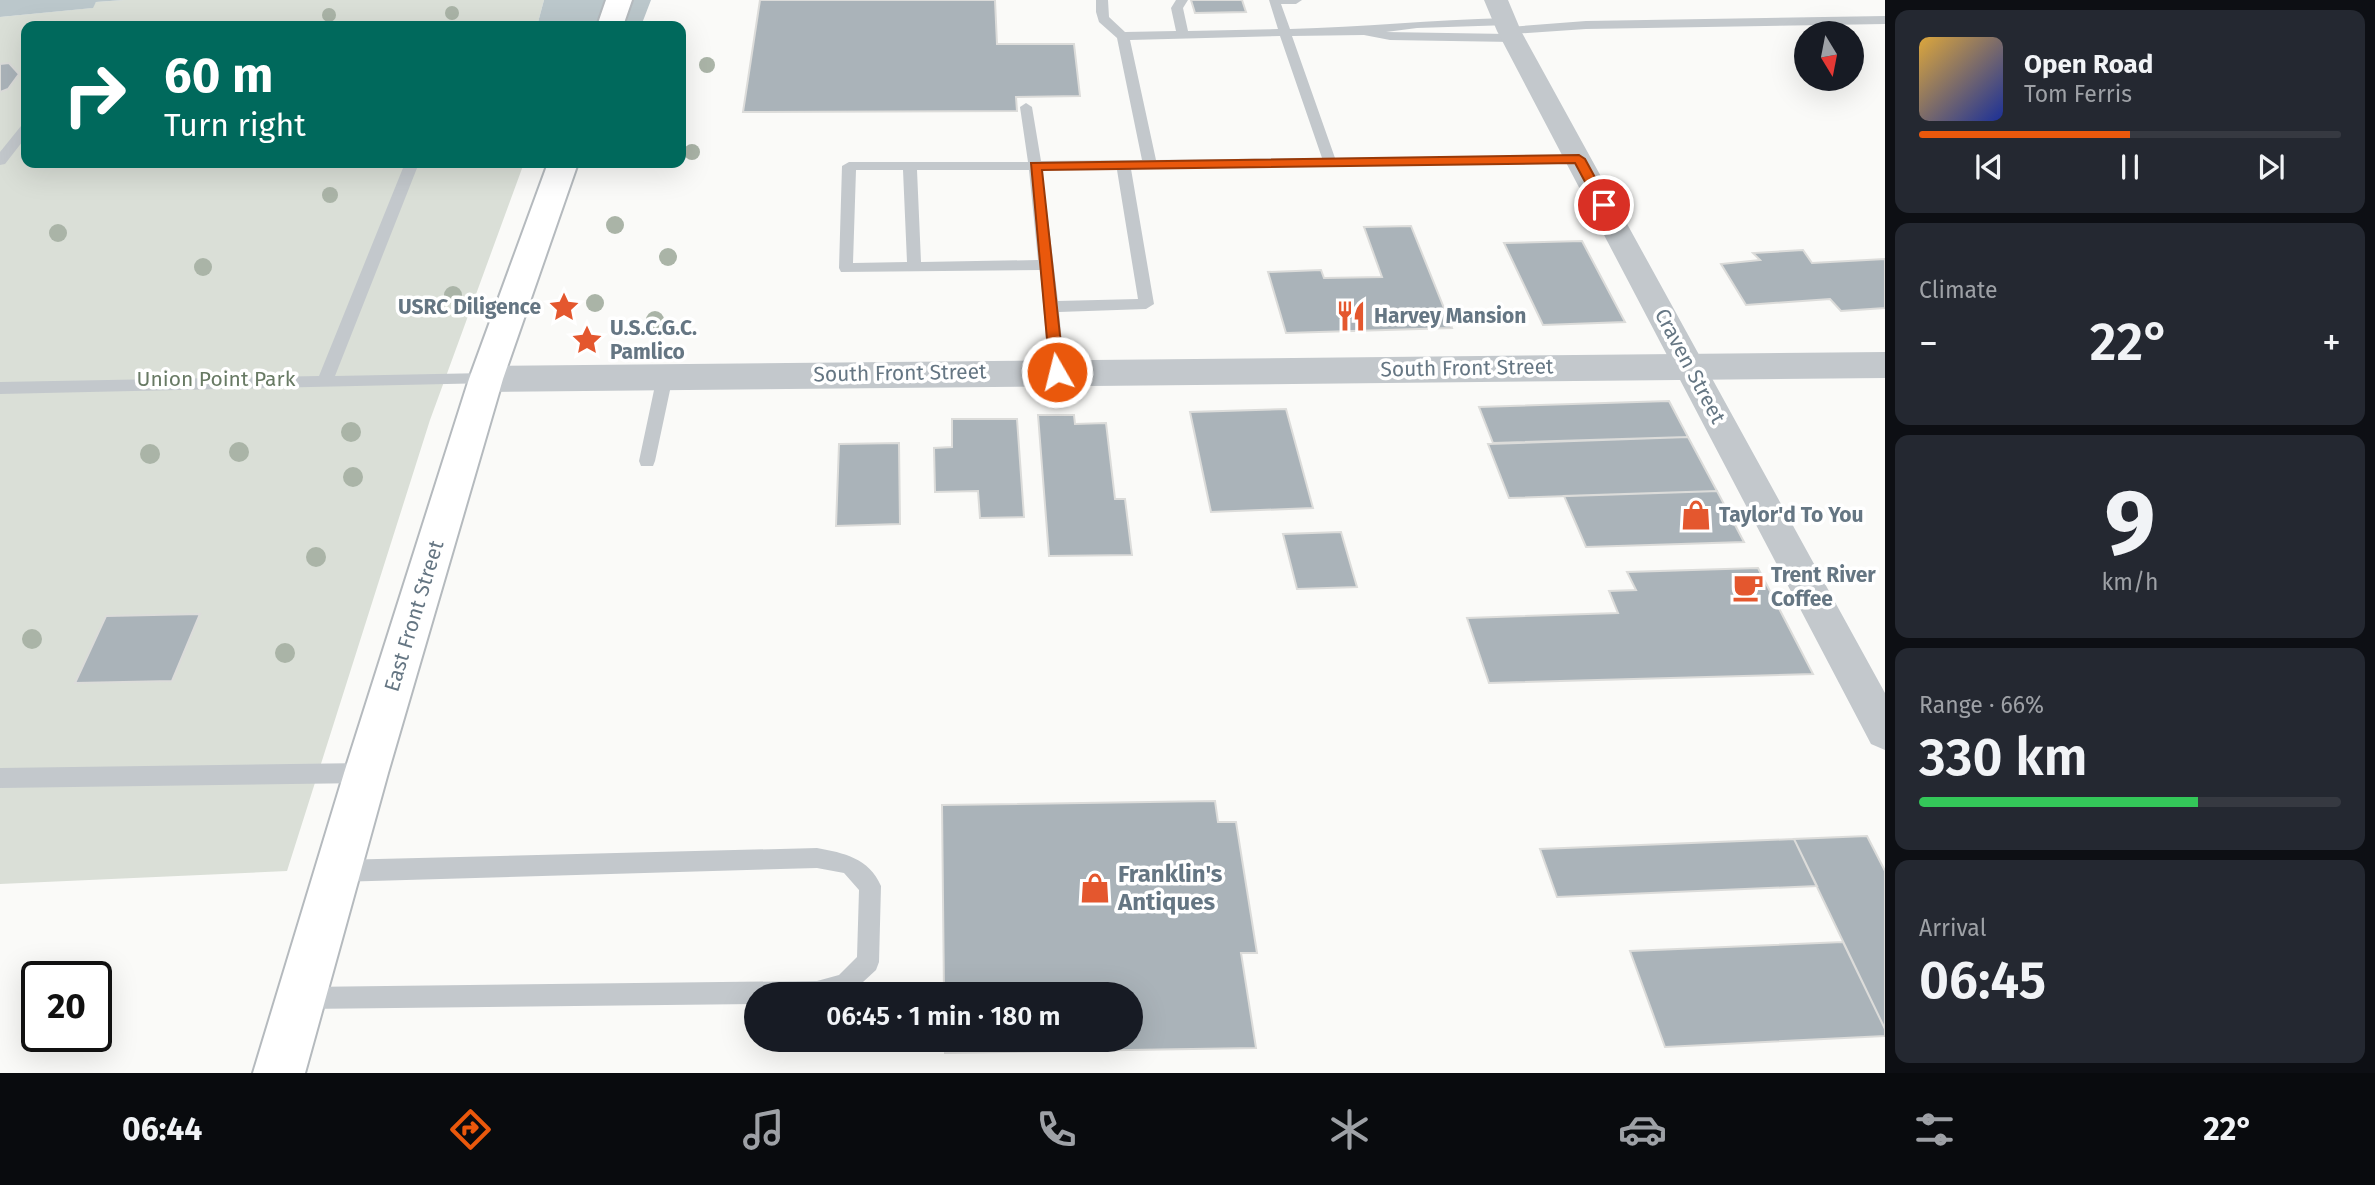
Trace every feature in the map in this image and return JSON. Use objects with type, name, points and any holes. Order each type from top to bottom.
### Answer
[{"type":"main road","points":[[612,21],[619,0]]},
{"type":"main road","name":"East Front Street","points":[[279,1073],[366,773],[486,379],[561,168]]},
{"type":"street","name":"Craven Street","points":[[1506,23],[1885,731]]},
{"type":"street","name":"South Front Street","points":[[486,379],[1885,365]]},
{"type":"lane","points":[[1102,0],[1102,18],[1108,26],[1123,36],[1364,31],[1417,24],[1586,25],[1885,20]]},
{"type":"lane","points":[[1182,0],[1177,8],[1182,33]]},
{"type":"lane","points":[[1296,0],[1273,0],[1330,162]]},
{"type":"lane","points":[[1123,36],[1150,165]]},
{"type":"lane","points":[[1026,107],[1048,265],[1057,372]]},
{"type":"lane","points":[[0,162],[21,135]]},
{"type":"lane","points":[[1048,265],[846,268],[849,166],[1579,159]]},
{"type":"lane","points":[[910,165],[915,267]]},
{"type":"lane","points":[[1051,307],[1146,304],[1123,165]]},
{"type":"lane","points":[[325,380],[409,168]]},
{"type":"lane","points":[[647,461],[665,376]]},
{"type":"lane","name":"South Front Street","points":[[0,388],[486,379]]},
{"type":"lane","points":[[0,778],[366,773]]},
{"type":"lane","points":[[301,998],[817,992],[845,985],[868,962],[870,886],[849,864],[817,858],[337,871]]},
{"type":"green space","name":"Union Point Park","points":[[544,0],[538,21],[21,21],[21,168],[522,168],[430,420],[287,871],[0,884],[0,17],[92,8],[96,2]]},
{"type":"shaded area","points":[[0,0],[124,0],[96,2],[93,8],[0,17]]},
{"type":"shaded area","points":[[544,0],[651,0],[643,21],[538,21]]},
{"type":"building","points":[[760,0],[995,0],[997,44],[1074,44],[1080,96],[1016,97],[1017,111],[743,112]]},
{"type":"building","points":[[1191,0],[1242,0],[1246,12],[1195,13]]},
{"type":"building","points":[[9,63],[19,74],[8,89],[0,92],[0,64]]},
{"type":"building","points":[[1411,226],[1452,328],[1286,333],[1268,272],[1321,270],[1324,278],[1382,277],[1364,227]]},
{"type":"building","points":[[1582,241],[1625,322],[1543,325],[1504,243]]},
{"type":"building","points":[[1803,250],[1812,263],[1885,259],[1885,308],[1841,311],[1830,299],[1746,305],[1721,264],[1760,260],[1753,253]]},
{"type":"building","points":[[1669,401],[1688,437],[1493,443],[1479,407]]},
{"type":"building","points":[[1286,409],[1313,508],[1211,512],[1190,412]]},
{"type":"building","points":[[1038,415],[1074,415],[1075,424],[1106,423],[1115,499],[1125,499],[1132,555],[1049,556]]},
{"type":"building","points":[[952,419],[1017,419],[1024,517],[980,518],[978,491],[935,492],[934,448],[952,447]]},
{"type":"building","points":[[1688,437],[1717,491],[1509,498],[1488,444]]},
{"type":"building","points":[[899,443],[900,524],[836,526],[839,444]]},
{"type":"building","points":[[1717,491],[1744,542],[1586,547],[1564,496]]},
{"type":"building","points":[[1341,532],[1357,587],[1297,589],[1283,534]]},
{"type":"building","points":[[1758,568],[1813,674],[1489,683],[1467,618],[1618,613],[1609,591],[1636,590],[1627,572]]},
{"type":"building","points":[[200,614],[172,681],[75,683],[106,616]]},
{"type":"building","name":"Franklin's Antiques","points":[[1215,801],[1218,822],[1236,822],[1257,953],[1241,953],[1256,1048],[1143,1050],[1143,982],[944,982],[942,805]]},
{"type":"building","points":[[1867,836],[1885,871],[1885,1029],[1794,839]]},
{"type":"building","points":[[1794,839],[1817,886],[1557,897],[1540,849]]},
{"type":"building","points":[[1843,942],[1885,1029],[1885,1036],[1665,1047],[1630,951]]},
{"type":"building","name":"Franklin's Antiques","points":[[945,1052],[1007,1052],[945,1053]]},
{"type":"place","name":"USRC Diligence","points":[[564,307]]},
{"type":"place","name":"Harvey Mansion","points":[[1351,316]]},
{"type":"place","name":"U.S.C.G.C. Pamlico","points":[[587,340]]},
{"type":"place","name":"Taylor'd To You","points":[[1696,515]]},
{"type":"place","name":"Trent River Coffee","points":[[1748,587]]},
{"type":"place","name":"Franklin's Antiques","points":[[1095,888]]},
{"type":"route","points":[[1057,372],[1048,265],[1035,166],[1579,159],[1604,205]]}]
